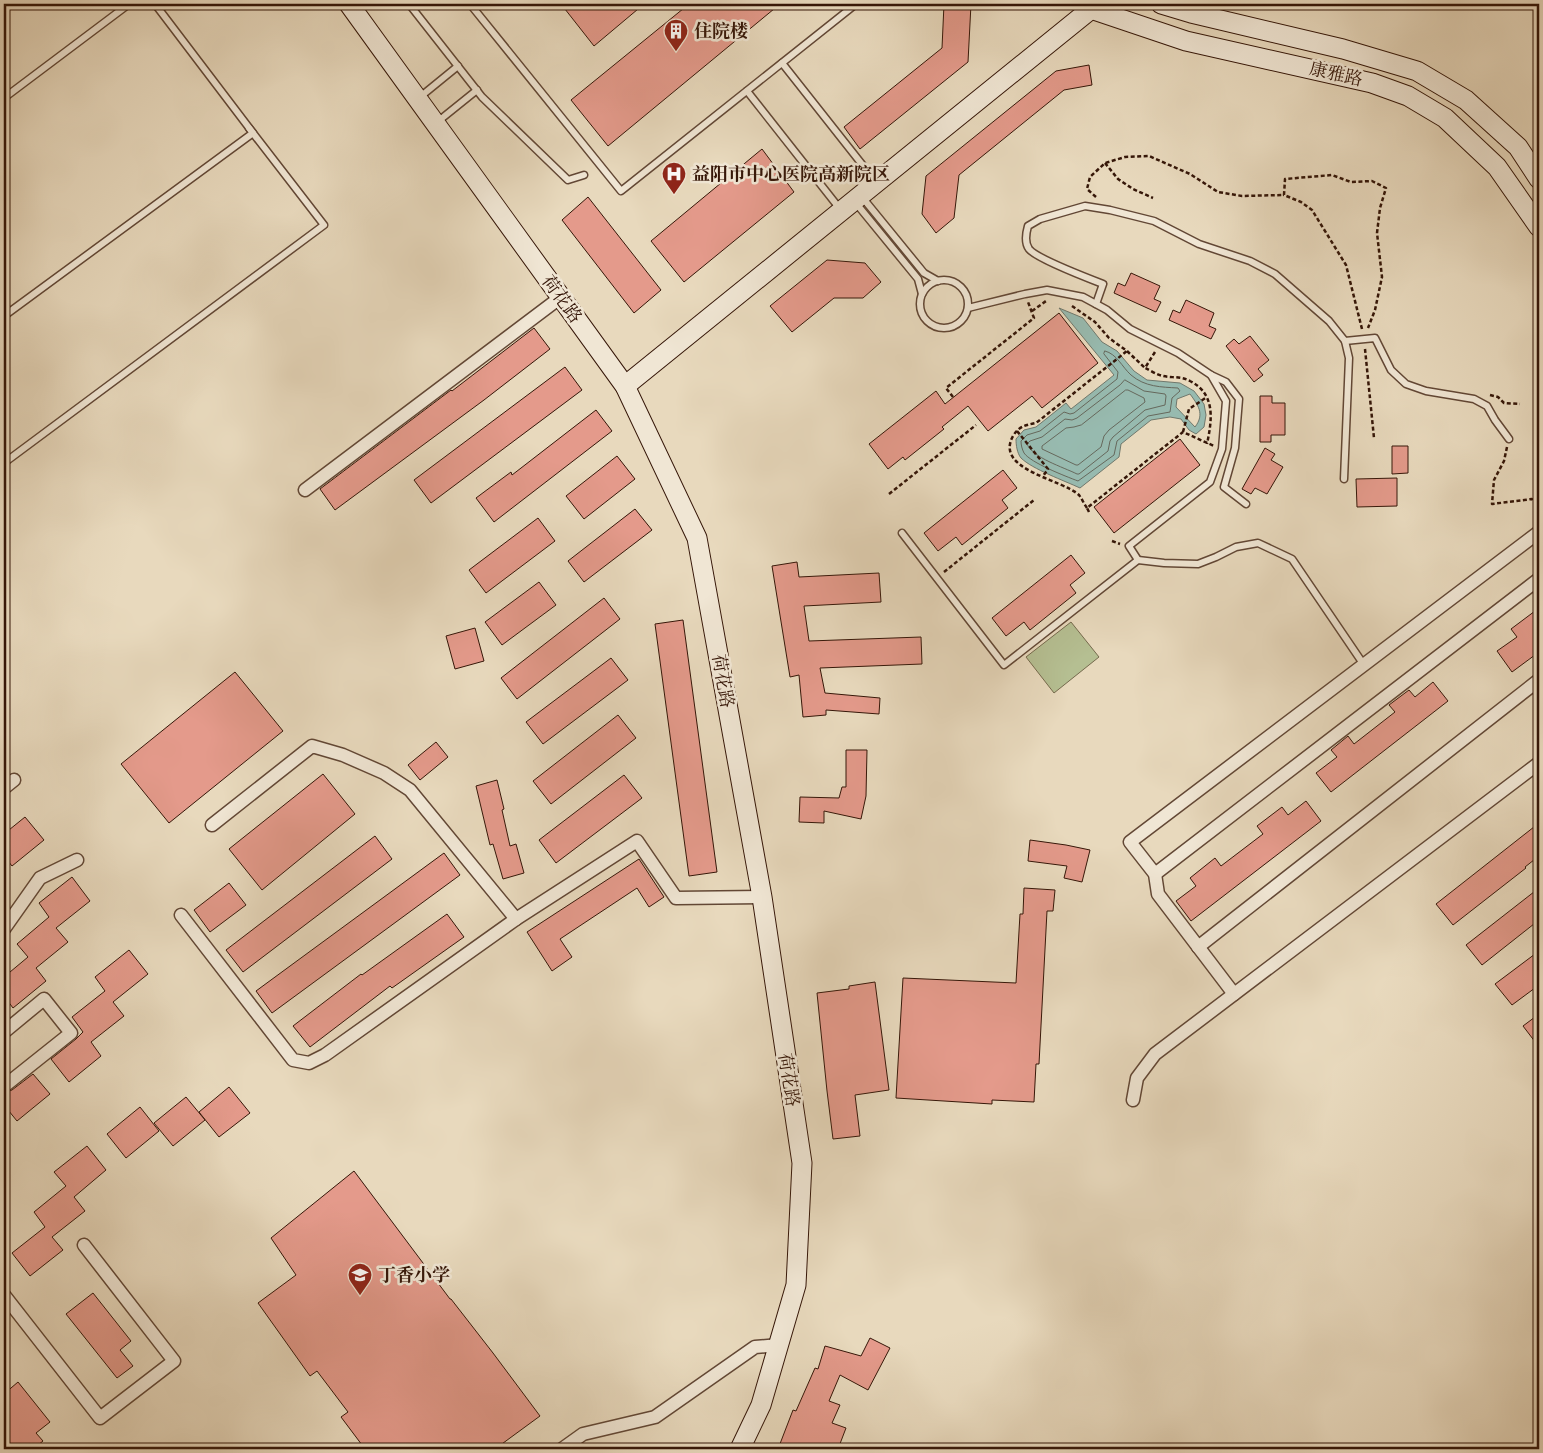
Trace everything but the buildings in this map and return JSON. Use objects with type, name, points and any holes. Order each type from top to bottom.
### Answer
[{"type":"street","name":"荷花路","points":[[349,4],[625,386],[697,538],[762,897],[802,1163],[796,1285],[761,1405],[740,1449]]},
{"type":"street","name":"康雅路","points":[[1161,4],[1191,13],[1343,49],[1417,71],[1466,100],[1518,147],[1539,179]]},
{"type":"street","name":"康雅路","points":[[1089,6],[1186,41],[1363,80],[1408,96],[1445,118],[1497,167],[1539,227]]},
{"type":"street","points":[[625,386],[877,183],[1089,6]]},
{"type":"street","points":[[305,490],[561,297]]},
{"type":"street","points":[[1234,994],[1158,894],[1155,874],[1130,842],[1539,532]]},
{"type":"street","points":[[1155,874],[1539,579]]},
{"type":"street","points":[[1198,947],[1539,680]]},
{"type":"street","points":[[212,824],[312,746],[343,755],[384,773],[410,790],[516,919]]},
{"type":"street","points":[[1133,1100],[1137,1078],[1155,1054],[1539,763]]},
{"type":"street","points":[[4,788],[14,780]]},
{"type":"street","points":[[182,915],[293,1060],[309,1063],[325,1055],[516,919],[637,841],[676,898],[762,897]]},
{"type":"street","points":[[4,929],[40,878],[77,860]]},
{"type":"street","points":[[4,1015],[8,1028],[44,999],[71,1033],[6,1084],[4,1081]]},
{"type":"street","points":[[4,1294],[100,1418],[174,1362],[84,1245]]},
{"type":"street","points":[[562,1449],[583,1434],[655,1417],[755,1347],[779,1344]]},
{"type":"lane","points":[[4,98],[129,4]]},
{"type":"lane","points":[[4,463],[324,225],[155,4]]},
{"type":"lane","points":[[409,4],[482,97],[568,180],[584,175]]},
{"type":"lane","points":[[470,4],[621,191],[856,4]]},
{"type":"lane","points":[[782,63],[877,183]]},
{"type":"lane","points":[[417,99],[458,66]]},
{"type":"lane","points":[[435,123],[476,90]]},
{"type":"lane","points":[[747,91],[852,203],[918,279],[922,294]]},
{"type":"lane","points":[[4,316],[253,132],[249,128]]},
{"type":"lane","points":[[852,203],[924,273],[938,281],[951,281],[963,289],[968,308],[957,325],[943,329],[925,320],[920,300],[926,288],[938,281]]},
{"type":"lane","points":[[1096,304],[1103,284],[1044,259],[1029,249],[1026,236],[1028,226],[1040,219],[1085,206],[1110,210],[1154,221],[1199,244],[1250,261],[1275,274],[1329,320],[1344,340],[1350,358],[1344,479]]},
{"type":"lane","points":[[968,308],[1047,290],[1083,296],[1106,310],[1130,329],[1178,353],[1211,375],[1226,382],[1239,399],[1235,448],[1224,487],[1246,504]]},
{"type":"lane","points":[[1344,340],[1375,338],[1391,370],[1406,384],[1426,390],[1474,399],[1487,406],[1509,439]]},
{"type":"lane","points":[[1138,560],[1129,546],[1210,482],[1222,449],[1226,401],[1211,375]]},
{"type":"lane","points":[[902,533],[1004,665],[1138,560],[1198,564],[1236,547],[1258,543],[1292,559],[1364,665]]},
{"type":"path","points":[[1110,210],[1087,189],[1090,177],[1105,163],[1126,157],[1148,156],[1190,174],[1218,192],[1242,196],[1284,195],[1301,202],[1312,210],[1346,265],[1364,339],[1374,438]]},
{"type":"path","points":[[1105,163],[1118,179],[1133,189],[1153,198]]},
{"type":"path","points":[[1284,195],[1285,179],[1332,175],[1352,182],[1372,181],[1386,188],[1380,208],[1377,233],[1382,277],[1375,310],[1364,339]]},
{"type":"path","points":[[953,397],[946,388],[1034,318],[1024,294]]},
{"type":"path","points":[[1031,311],[1048,299]]},
{"type":"path","points":[[1071,306],[1095,322],[1109,338],[1127,351],[1145,368],[1163,376],[1190,381],[1200,388],[1210,404],[1210,429],[1207,444]]},
{"type":"path","points":[[1145,368],[1160,344]]},
{"type":"path","points":[[1089,512],[1078,495],[1043,476],[1026,470],[1011,454],[1009,444],[1017,431],[1024,425],[1036,423],[1127,351]]},
{"type":"path","points":[[1474,399],[1479,393],[1498,396],[1504,403],[1520,404]]},
{"type":"path","points":[[1087,508],[1183,432],[1189,409],[1207,397]]},
{"type":"path","points":[[889,494],[976,425]]},
{"type":"path","points":[[1017,431],[1048,469],[1043,476]]},
{"type":"path","points":[[1183,432],[1222,449]]},
{"type":"path","points":[[1509,439],[1504,462],[1494,480],[1492,504],[1532,499],[1539,507]]},
{"type":"path","points":[[937,578],[1034,500]]},
{"type":"green space","points":[[1071,622],[1099,657],[1054,693],[1026,657]]},
{"type":"water","points":[[1059,308],[1083,318],[1102,342],[1117,351],[1134,371],[1147,380],[1180,383],[1194,391],[1204,404],[1206,415],[1204,427],[1196,434],[1189,430],[1181,419],[1170,417],[1151,420],[1121,444],[1119,457],[1080,488],[1041,470],[1021,458],[1017,449],[1016,439],[1024,430],[1036,427],[1066,403],[1071,409],[1114,375]],"holes":[[[1190,394],[1198,406],[1200,414],[1195,427],[1176,407],[1177,399]]]},
{"type":"place","name":"住院楼","points":[[676,52]]},
{"type":"place","name":"益阳市中心医院高新院区","points":[[674,195]]},
{"type":"place","name":"丁香小学","points":[[360,1296]]}]
